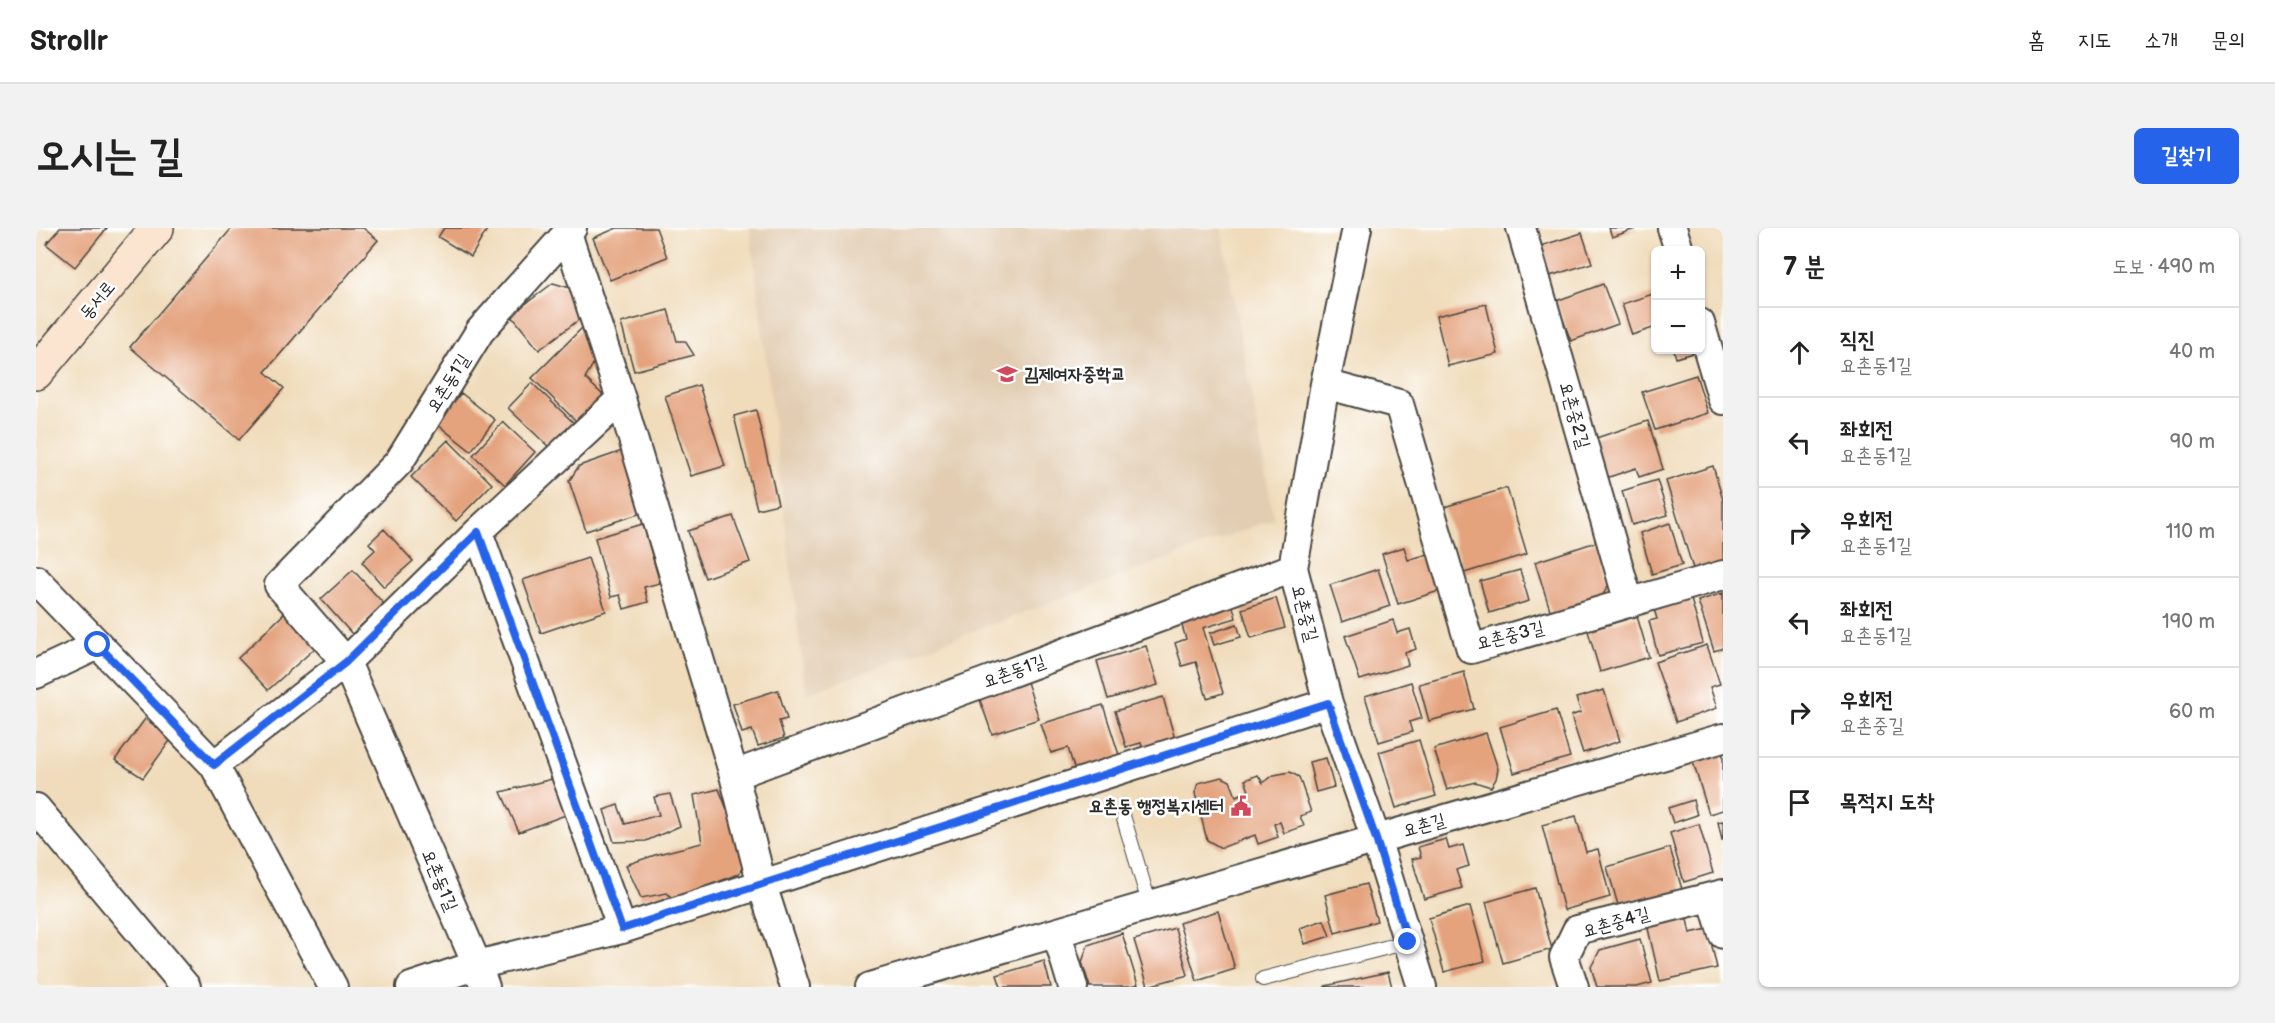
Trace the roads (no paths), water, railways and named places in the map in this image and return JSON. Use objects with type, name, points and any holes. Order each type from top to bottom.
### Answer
[{"type":"main road","name":"동서로","points":[[36,373],[157,228]]},
{"type":"street","name":"요촌중길","points":[[1356,228],[1325,384],[1293,568],[1328,703],[1376,839],[1422,987]]},
{"type":"street","name":"요촌중2길","points":[[1521,228],[1629,603]]},
{"type":"street","points":[[1672,228],[1678,246]]},
{"type":"street","name":"요촌동1길","points":[[570,231],[734,775],[762,885],[795,987]]},
{"type":"street","name":"요촌동1길","points":[[481,976],[346,662],[279,585],[399,462],[480,331],[570,231]]},
{"type":"street","points":[[1705,337],[1723,400]]},
{"type":"street","name":"요촌중3길","points":[[1325,384],[1399,404],[1471,649],[1723,576]]},
{"type":"street","points":[[214,765],[346,662],[478,532],[621,399]]},
{"type":"street","points":[[478,532],[622,929]]},
{"type":"street","name":"요촌동1길","points":[[734,775],[1293,568]]},
{"type":"street","points":[[36,580],[214,765],[333,987]]},
{"type":"street","points":[[36,674],[98,645]]},
{"type":"street","points":[[411,987],[481,976],[1328,703]]},
{"type":"street","name":"요촌길","points":[[870,987],[1723,738]]},
{"type":"street","points":[[36,808],[186,987]]},
{"type":"street","name":"요촌중4길","points":[[1574,987],[1564,957],[1576,930],[1718,896],[1723,934]]},
{"type":"street","points":[[1057,934],[1073,987]]},
{"type":"lane","points":[[1124,819],[1150,906]]},
{"type":"lane","points":[[1263,979],[1408,942]]},
{"type":"place","name":"김제여자중학교","points":[[1007,374]]},
{"type":"place","name":"요촌동 행정복지센터","points":[[1241,806]]}]
